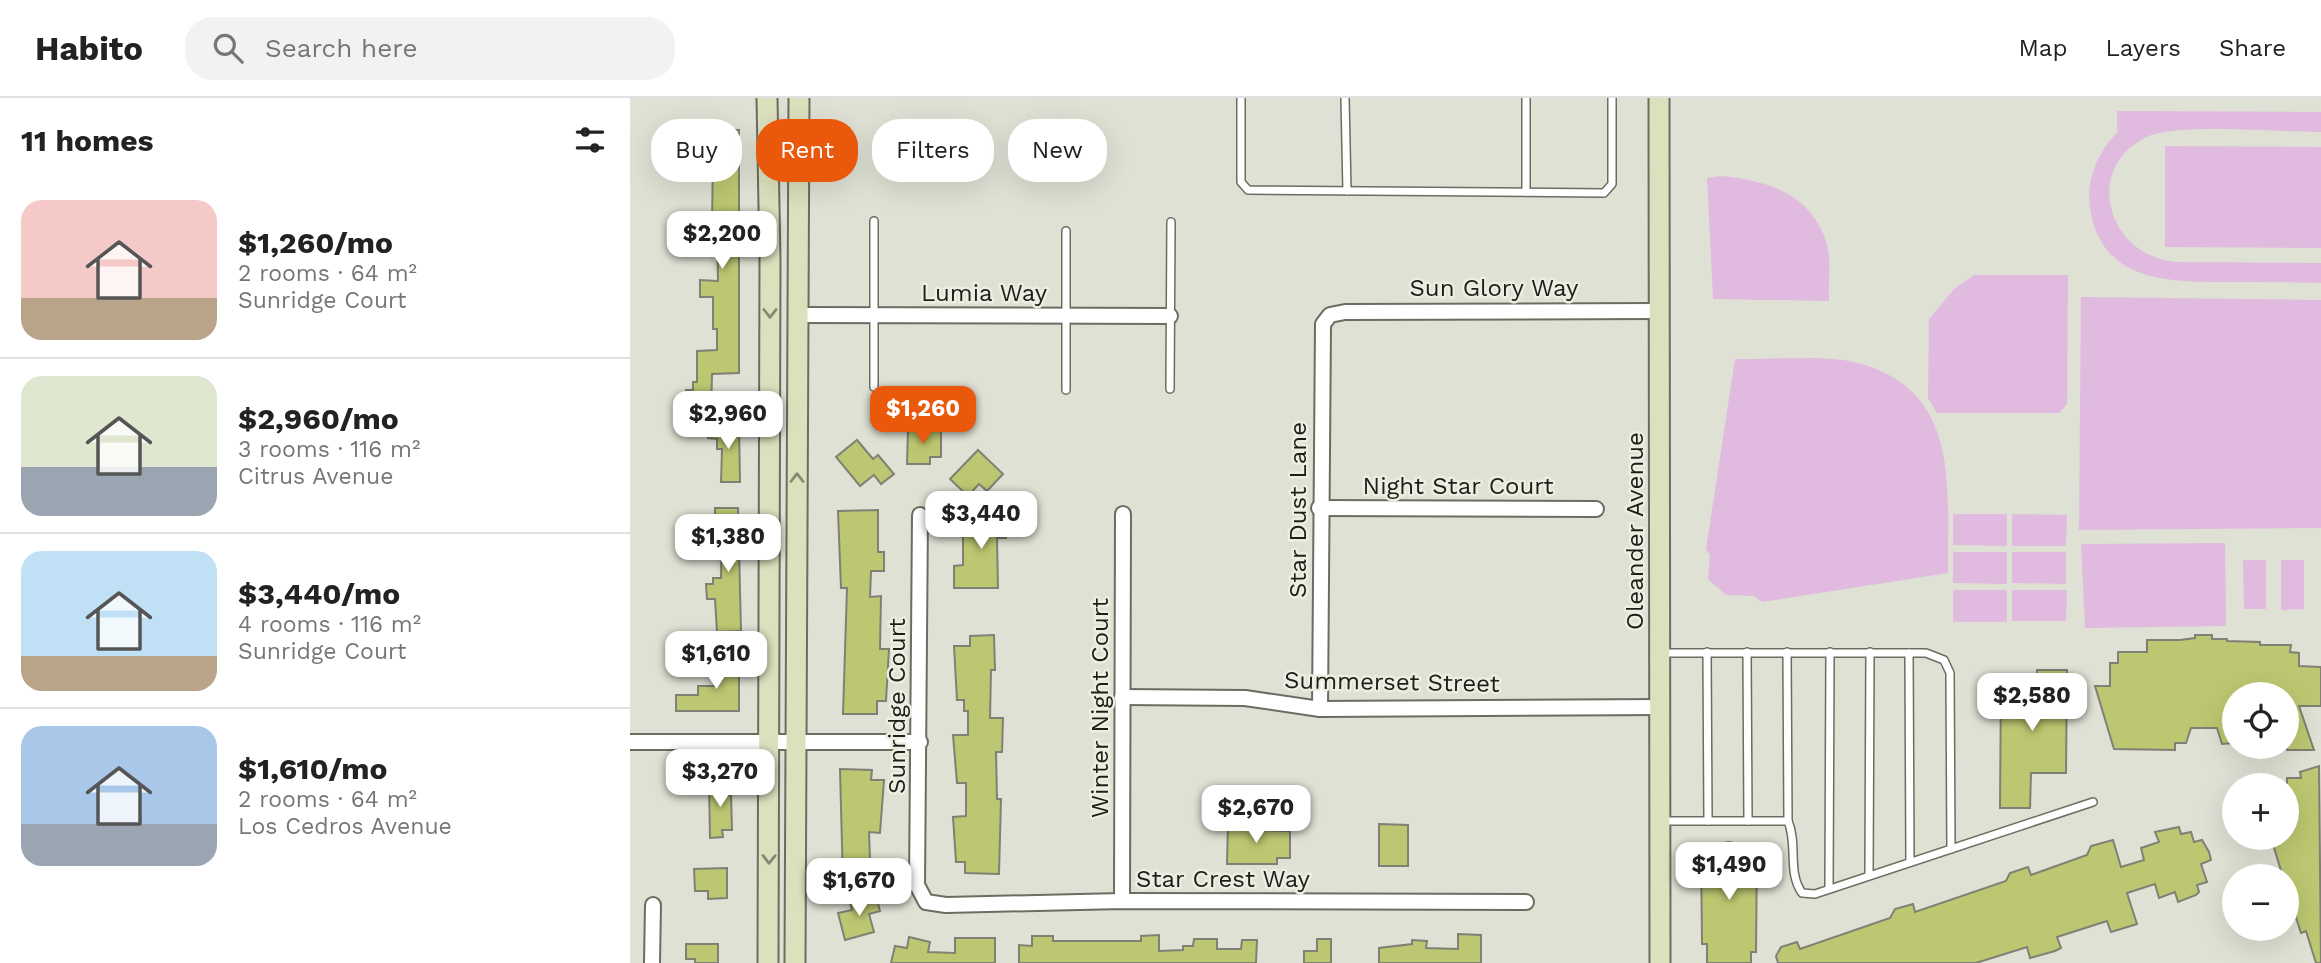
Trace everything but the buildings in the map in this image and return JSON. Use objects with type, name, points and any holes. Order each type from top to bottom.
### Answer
[{"type":"main road","points":[[767,98],[770,741],[768,963]]},
{"type":"main road","points":[[795,963],[799,98]]},
{"type":"main road","name":"Oleander Avenue","points":[[1659,98],[1660,963]]},
{"type":"street","name":"Sun Glory Way","points":[[1330,314],[1658,311]]},
{"type":"street","name":"Star Dust Lane","points":[[1320,709],[1323,324],[1330,314]]},
{"type":"street","name":"Lumia Way","points":[[798,315],[1170,316]]},
{"type":"street","name":"Night Star Court","points":[[1320,508],[1596,509]]},
{"type":"street","name":"Winter Night Court","points":[[1122,901],[1123,514]]},
{"type":"street","name":"Sunridge Court","points":[[920,515],[917,885],[921,898]]},
{"type":"street","name":"Summerset Street","points":[[1122,697],[1245,698],[1320,709],[1661,707]]},
{"type":"street","points":[[630,741],[920,743]]},
{"type":"street","name":"Star Crest Way","points":[[921,898],[946,905],[1122,901],[1526,902]]},
{"type":"street","points":[[652,963],[653,905]]},
{"type":"lane","points":[[1241,98],[1241,182],[1248,190],[1604,193],[1612,184],[1612,98]]},
{"type":"lane","points":[[1346,98],[1347,191]]},
{"type":"lane","points":[[1526,98],[1526,192]]},
{"type":"lane","points":[[874,221],[874,387]]},
{"type":"lane","points":[[1170,389],[1171,222]]},
{"type":"lane","points":[[1066,231],[1066,390]]},
{"type":"lane","points":[[1707,652],[1708,821]]},
{"type":"lane","points":[[1746,652],[1748,821]]},
{"type":"lane","points":[[1787,652],[1788,821],[1793,833],[1795,882],[1802,893],[1815,894],[2094,803]]},
{"type":"lane","points":[[1829,889],[1830,652]]},
{"type":"lane","points":[[1869,875],[1870,652]]},
{"type":"lane","points":[[1660,653],[1926,653],[1944,660],[1950,673],[1951,849]]},
{"type":"lane","points":[[1909,653],[1910,862]]},
{"type":"lane","points":[[1660,821],[1788,821]]},
{"type":"shaded area","points":[[2117,111],[2321,112],[2321,132],[2207,129],[2164,132],[2149,136],[2128,149],[2115,167],[2110,187],[2111,207],[2119,227],[2132,243],[2151,256],[2175,262],[2321,263],[2321,283],[2163,279],[2142,274],[2124,265],[2108,252],[2097,233],[2089,197],[2095,166],[2105,147],[2119,131]]},
{"type":"shaded area","points":[[2165,146],[2321,147],[2321,248],[2165,247]]},
{"type":"shaded area","points":[[1721,176],[1769,186],[1797,200],[1809,211],[1819,225],[1828,248],[1829,301],[1713,299],[1707,178]]},
{"type":"shaded area","points":[[1974,275],[2068,275],[2067,404],[2059,413],[1937,413],[1928,398],[1929,319],[1954,289]]},
{"type":"shaded area","points":[[2081,297],[2321,300],[2321,528],[2079,530]]},
{"type":"shaded area","points":[[1735,359],[1845,360],[1892,377],[1916,396],[1932,419],[1942,447],[1947,477],[1948,573],[1762,602],[1754,596],[1726,595],[1708,579],[1710,555],[1706,549]]},
{"type":"shaded area","points":[[1953,514],[2007,514],[2007,546],[1953,545]]},
{"type":"shaded area","points":[[2012,514],[2067,515],[2066,546],[2012,546]]},
{"type":"shaded area","points":[[2225,543],[2226,626],[2085,628],[2081,544]]},
{"type":"shaded area","points":[[1953,552],[2007,552],[2007,584],[1953,583]]},
{"type":"shaded area","points":[[2012,552],[2066,552],[2066,584],[2012,583]]},
{"type":"shaded area","points":[[2243,560],[2266,560],[2266,609],[2244,609]]},
{"type":"shaded area","points":[[2281,560],[2304,560],[2304,609],[2281,610]]},
{"type":"shaded area","points":[[1953,590],[2007,590],[2007,622],[1953,622]]},
{"type":"shaded area","points":[[2012,590],[2067,590],[2066,621],[2012,621]]}]
